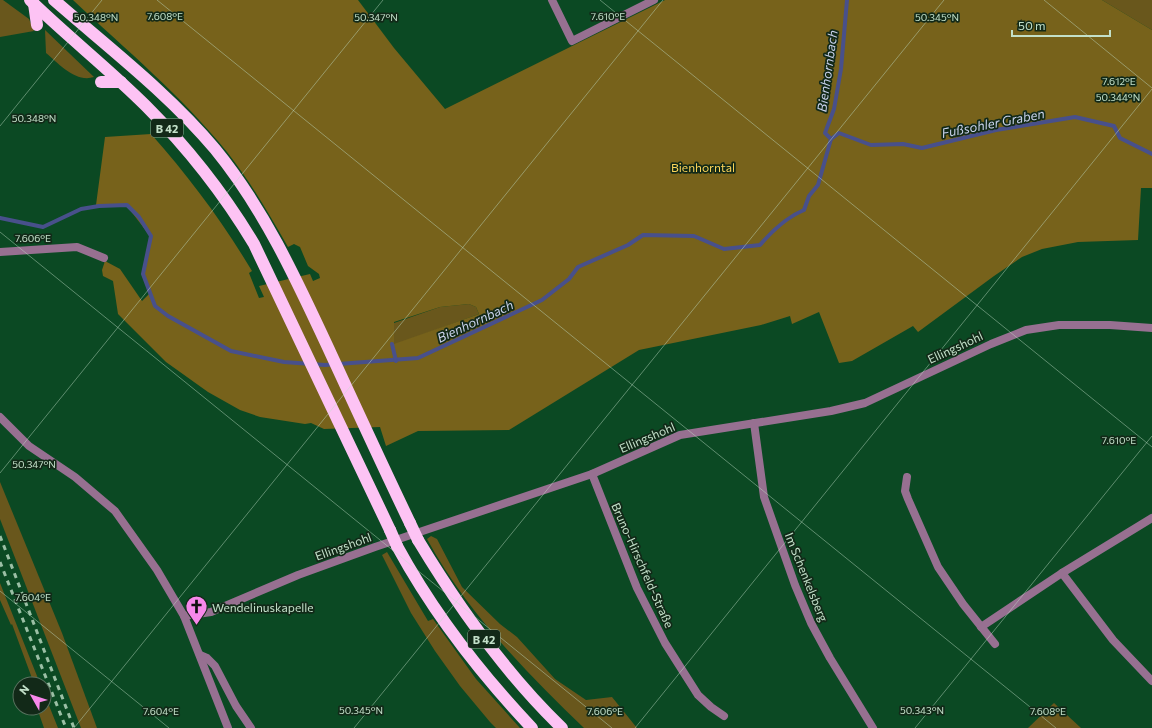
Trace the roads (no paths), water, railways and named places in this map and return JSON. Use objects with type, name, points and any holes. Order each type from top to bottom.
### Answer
[{"type":"highway","name":"B 42","points":[[54,0],[186,116],[211,144],[241,184],[266,221],[418,540],[455,600],[481,635],[531,696],[562,728]]},
{"type":"highway","name":"B 42","points":[[32,2],[120,82],[171,132],[218,189],[254,244],[397,546],[425,595],[451,633],[496,690],[532,728]]},
{"type":"highway","points":[[32,2],[37,25]]},
{"type":"highway","points":[[101,82],[120,82]]},
{"type":"street","points":[[552,0],[572,41],[654,0]]},
{"type":"street","points":[[0,252],[77,247],[104,258]]},
{"type":"street","name":"Ellingshohl","points":[[184,616],[217,610],[298,575],[592,474],[680,435],[830,412],[858,405],[991,344],[1035,328],[1093,324],[1152,328]]},
{"type":"street","points":[[0,417],[29,446],[75,477],[115,511],[157,570],[184,616],[228,728]]},
{"type":"street","name":"Im Schenkelsberg","points":[[754,423],[764,497],[795,584],[812,624],[830,658],[873,728]]},
{"type":"street","name":"Bruno-Hirschfeld-Straße","points":[[592,474],[637,588],[665,643],[698,695],[724,716]]},
{"type":"street","points":[[907,477],[905,490],[930,551],[952,588],[995,644]]},
{"type":"street","points":[[981,627],[1062,573],[1152,518]]},
{"type":"street","points":[[1062,573],[1116,644],[1152,681]]},
{"type":"street","points":[[200,655],[207,658],[215,666],[236,706],[251,728]]},
{"type":"waterway","name":"Bienhornbach","points":[[0,218],[43,227],[81,209],[99,206],[127,205],[139,217],[151,236],[143,274],[155,306],[168,316],[231,351],[284,362],[325,365],[418,358],[542,300],[569,279],[578,267],[628,245],[643,235],[694,236],[724,249],[760,245],[780,225],[792,216],[804,210],[809,196],[818,185],[831,139],[825,133],[834,109],[841,69],[847,0]]},
{"type":"waterway","name":"Fußsohler Graben","points":[[831,139],[839,133],[871,145],[903,144],[922,148],[996,130],[1075,117],[1114,126],[1120,138],[1152,154]]},
{"type":"waterway","points":[[392,344],[396,361]]},
{"type":"railway","points":[[0,536],[74,728]]},
{"type":"railway","points":[[0,562],[66,728]]},
{"type":"place","name":"Wendelinuskapelle","points":[[197,626]]},
{"type":"park label","name":"Bienhorntal","points":[[703,167]]}]
